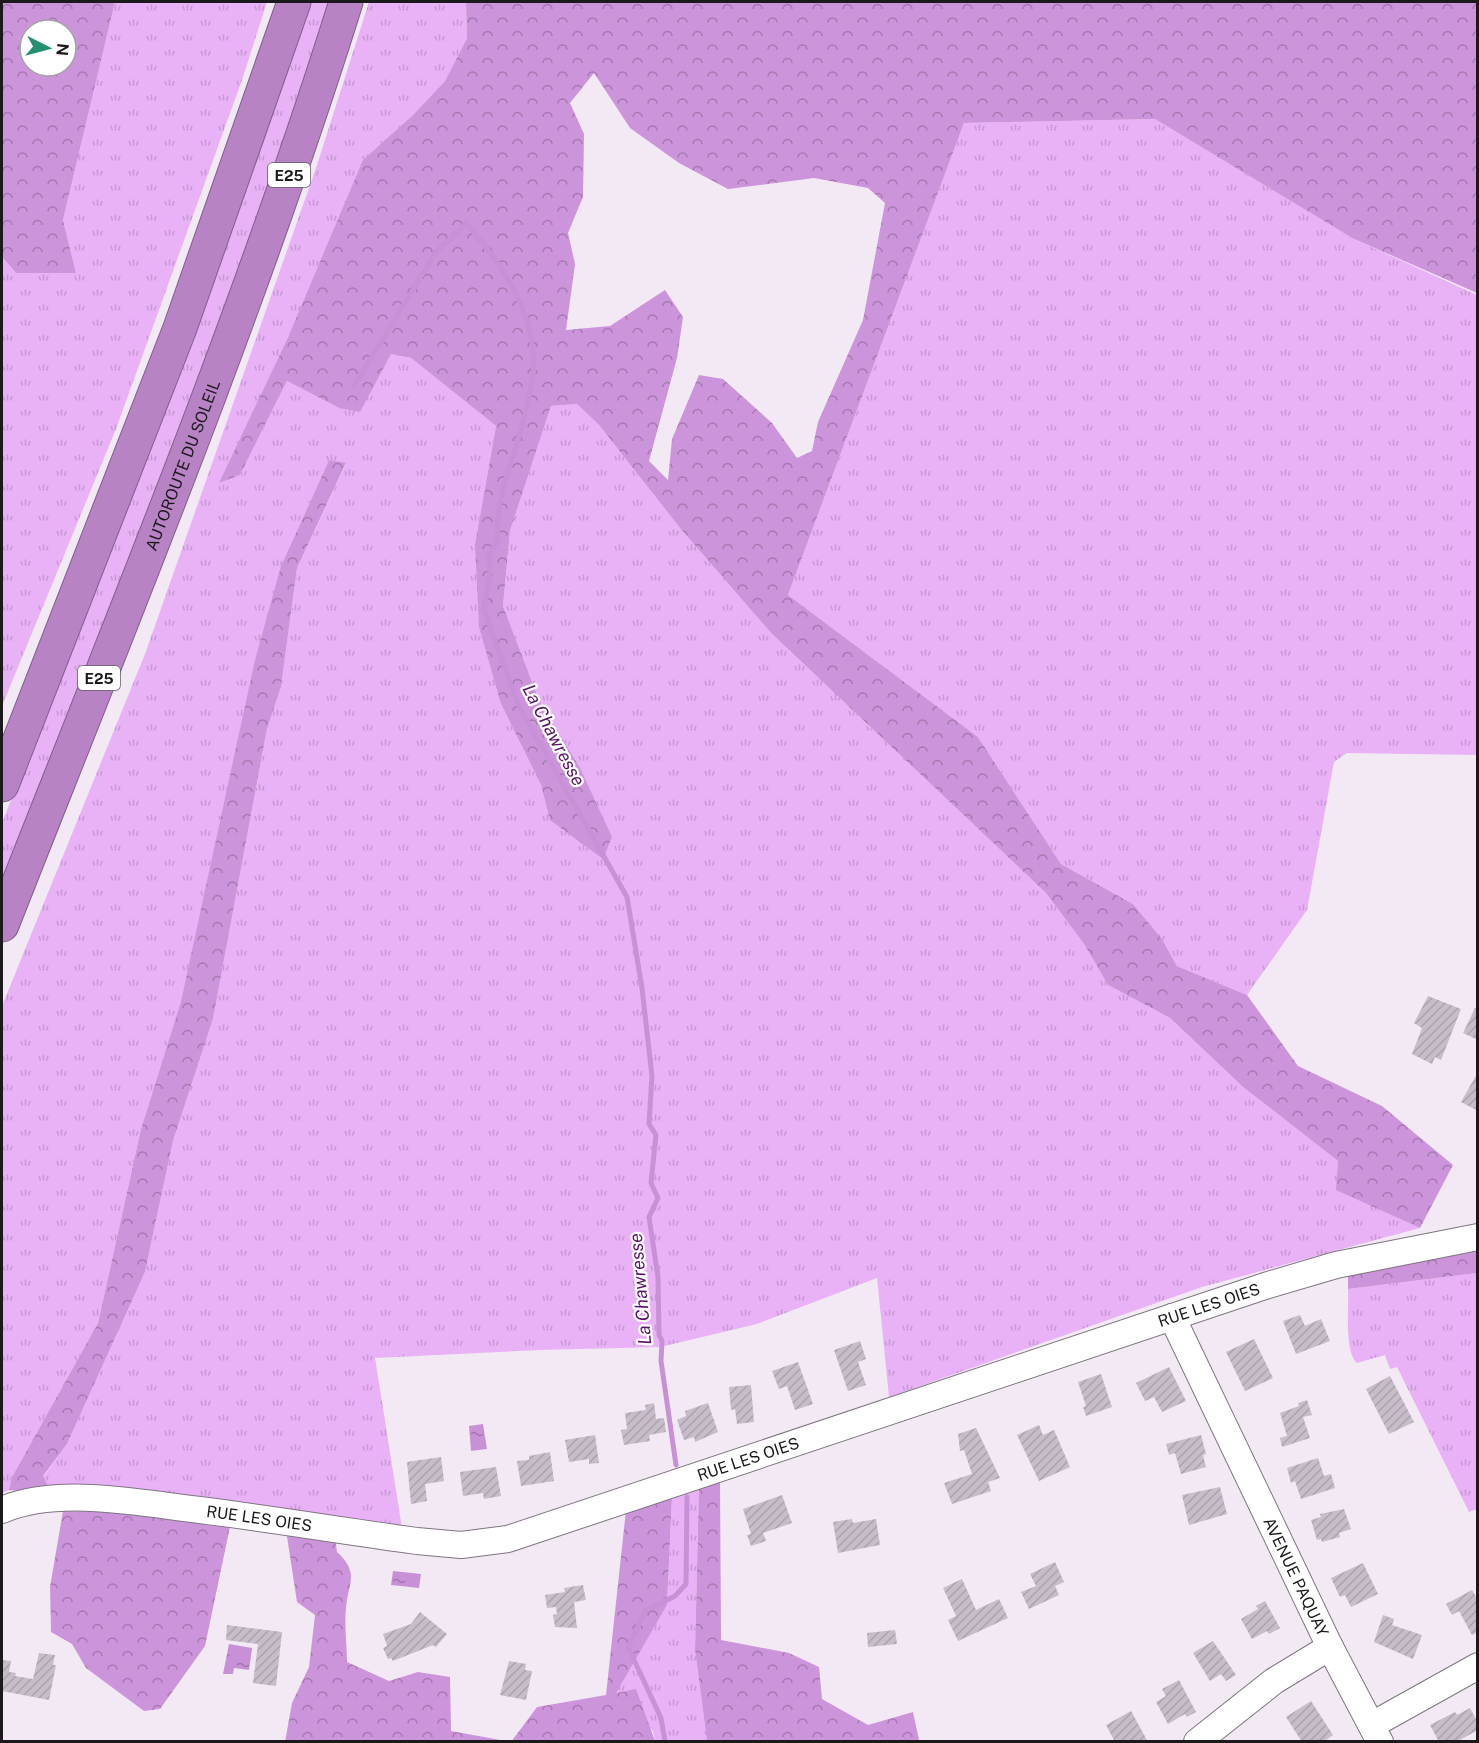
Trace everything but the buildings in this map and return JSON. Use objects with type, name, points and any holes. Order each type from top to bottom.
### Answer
[{"type":"highway","points":[[2,785],[180,328],[294,2]]},
{"type":"highway","name":"AUTOROUTE DU SOLEIL","points":[[2,925],[227,346],[289,177],[346,2]]},
{"type":"street","name":"RUE LES OIES","points":[[2,1510],[14,1505],[67,1498],[131,1502],[417,1541],[461,1545],[508,1539],[1172,1317],[1336,1265],[1478,1237]]},
{"type":"street","name":"AVENUE PAQUAY","points":[[1172,1317],[1330,1647],[1376,1733],[1478,1666]]},
{"type":"street","points":[[1197,1742],[1274,1681],[1330,1647]]},
{"type":"green space","points":[[2,2],[115,2],[63,220],[76,273],[16,273],[2,257]]},
{"type":"green space","points":[[115,2],[267,2],[242,80],[116,429],[2,706],[2,257],[16,273],[76,273],[63,220]]},
{"type":"green space","points":[[308,2],[334,2],[277,175],[2,897],[2,823],[43,719]]},
{"type":"green space","points":[[369,2],[466,2],[467,38],[445,81],[412,116],[289,335],[220,482],[240,475],[287,381],[339,408],[391,354],[411,358],[496,426],[475,544],[501,704],[541,785],[550,819],[579,766],[539,700],[503,606],[510,531],[551,406],[577,404],[599,425],[680,528],[771,633],[1046,893],[1084,944],[1108,985],[1170,1018],[1243,1087],[1338,1161],[1337,1190],[1420,1228],[1202,1287],[889,1397],[877,1278],[757,1324],[660,1347],[375,1358],[402,1528],[53,1495],[43,1477],[67,1444],[145,1272],[173,1141],[213,1019],[267,729],[281,687],[297,568],[346,464],[329,460],[281,566],[181,1001],[141,1129],[98,1323],[12,1477],[9,1490],[2,1493],[2,1006],[145,654],[316,168]]},
{"type":"green space","points":[[466,2],[1477,2],[1477,293],[1352,238],[1155,119],[964,123],[788,595],[978,737],[1061,864],[1133,904],[1162,939],[1177,966],[1247,995],[1298,1066],[1382,1106],[1453,1165],[1420,1228],[1336,1190],[1338,1161],[1243,1087],[1170,1018],[1108,985],[1084,944],[1046,893],[771,633],[680,528],[599,425],[577,404],[551,406],[510,531],[503,606],[539,700],[579,766],[612,837],[603,859],[550,820],[541,785],[501,704],[479,627],[475,544],[496,426],[411,358],[391,354],[360,412],[339,408],[287,381],[240,475],[219,483],[289,335],[363,160],[412,116],[445,81],[467,38]],"holes":[[[594,73],[630,128],[679,163],[728,189],[814,178],[868,188],[885,203],[863,320],[818,422],[812,451],[797,458],[772,423],[723,379],[699,375],[672,439],[668,480],[649,461],[677,358],[683,317],[665,290],[610,326],[566,330],[575,264],[568,233],[583,197],[584,134],[570,103]]]},
{"type":"green space","points":[[1155,119],[1352,238],[1477,295],[1477,755],[1347,753],[1334,762],[1307,910],[1247,995],[1177,966],[1162,939],[1133,904],[1061,864],[978,737],[788,595],[964,123]]},
{"type":"green space","points":[[329,460],[346,463],[297,568],[281,687],[267,729],[213,1019],[173,1141],[145,1272],[67,1444],[43,1476],[53,1495],[9,1490],[12,1477],[98,1323],[141,1129],[181,1001],[255,660],[281,566]]},
{"type":"green space","points":[[1477,1249],[1477,1273],[1348,1289],[1348,1272]]},
{"type":"green space","points":[[1477,1273],[1477,1509],[1469,1512],[1397,1367],[1390,1369],[1385,1355],[1357,1363],[1353,1357],[1348,1328],[1348,1289]]},
{"type":"green space","points":[[720,1479],[721,1640],[789,1653],[819,1667],[822,1699],[868,1725],[913,1712],[919,1740],[707,1741],[695,1650],[699,1484]]},
{"type":"green space","points":[[699,1484],[695,1650],[707,1741],[655,1741],[653,1731],[615,1693],[667,1605],[672,1497]]},
{"type":"green space","points":[[672,1497],[667,1605],[616,1693],[636,1689],[655,1741],[511,1742],[537,1707],[606,1695],[626,1510]]},
{"type":"green space","points":[[63,1511],[146,1512],[231,1522],[205,1646],[160,1709],[144,1711],[86,1668],[72,1644],[51,1632],[50,1587]]},
{"type":"green space","points":[[286,1530],[335,1537],[337,1552],[348,1566],[351,1579],[345,1615],[347,1662],[389,1681],[418,1672],[450,1677],[451,1731],[506,1741],[285,1742],[292,1703],[309,1667],[315,1615],[297,1602]]},
{"type":"water","points":[[483,1424],[487,1449],[471,1451],[469,1426]]},
{"type":"water","points":[[393,1571],[421,1574],[419,1588],[391,1585]]},
{"type":"water","points":[[229,1644],[252,1648],[249,1670],[234,1668],[233,1674],[223,1674]]},
{"type":"waterway","name":"La Chawresse","points":[[354,386],[436,252],[466,224],[502,270],[521,305],[528,324],[534,362],[525,414],[500,504],[498,541],[489,554],[490,572],[484,610],[519,707],[627,897],[642,988],[652,1076],[649,1124],[656,1135],[651,1183],[658,1198],[649,1217],[658,1277],[661,1361],[676,1465]]},
{"type":"waterway","points":[[665,1742],[661,1718],[628,1647],[645,1611],[675,1596],[686,1584],[687,1497]]}]
